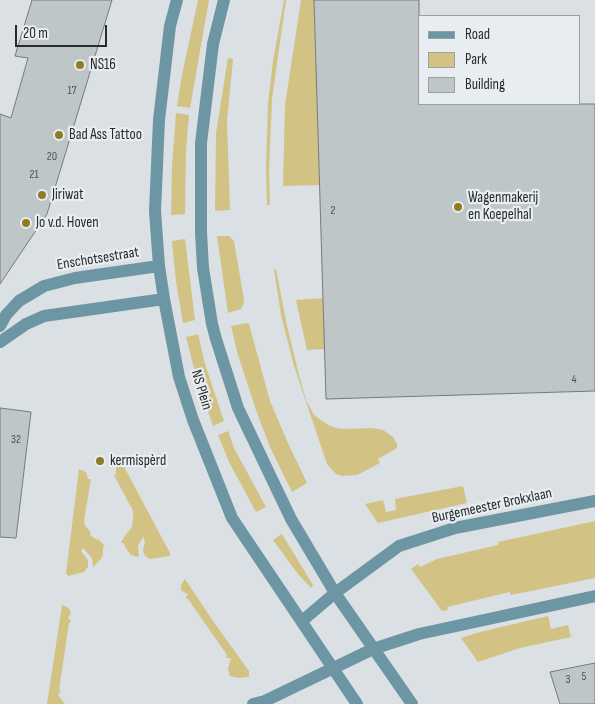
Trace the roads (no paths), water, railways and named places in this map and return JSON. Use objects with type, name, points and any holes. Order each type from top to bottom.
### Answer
[{"type":"street","name":"NS Plein","points":[[177,0],[170,26],[159,120],[155,211],[159,266],[169,334],[194,420],[232,518],[357,704]]},
{"type":"street","name":"NS Plein","points":[[224,0],[213,44],[202,143],[200,232],[203,268],[212,324],[238,408],[290,519],[335,593],[412,704]]},
{"type":"street","name":"Enschotsestraat","points":[[0,326],[19,301],[44,286],[75,278],[159,266]]},
{"type":"street","points":[[0,342],[26,324],[44,316],[164,299]]},
{"type":"street","name":"Burgemeester Brokxlaan","points":[[302,621],[335,593],[399,546],[455,528],[595,501]]},
{"type":"street","points":[[253,704],[265,702],[373,649],[419,634],[595,596]]},
{"type":"place","name":"NS16","points":[[80,65]]},
{"type":"place","name":"Bad Ass Tattoo","points":[[59,135]]},
{"type":"place","name":"Jiriwat","points":[[42,195]]},
{"type":"place","name":"Wagenmakerij en Koepelhal","points":[[458,207]]},
{"type":"place","name":"Jo v.d. Hoven","points":[[26,223]]},
{"type":"place","name":"kermispèrd","points":[[100,461]]}]
